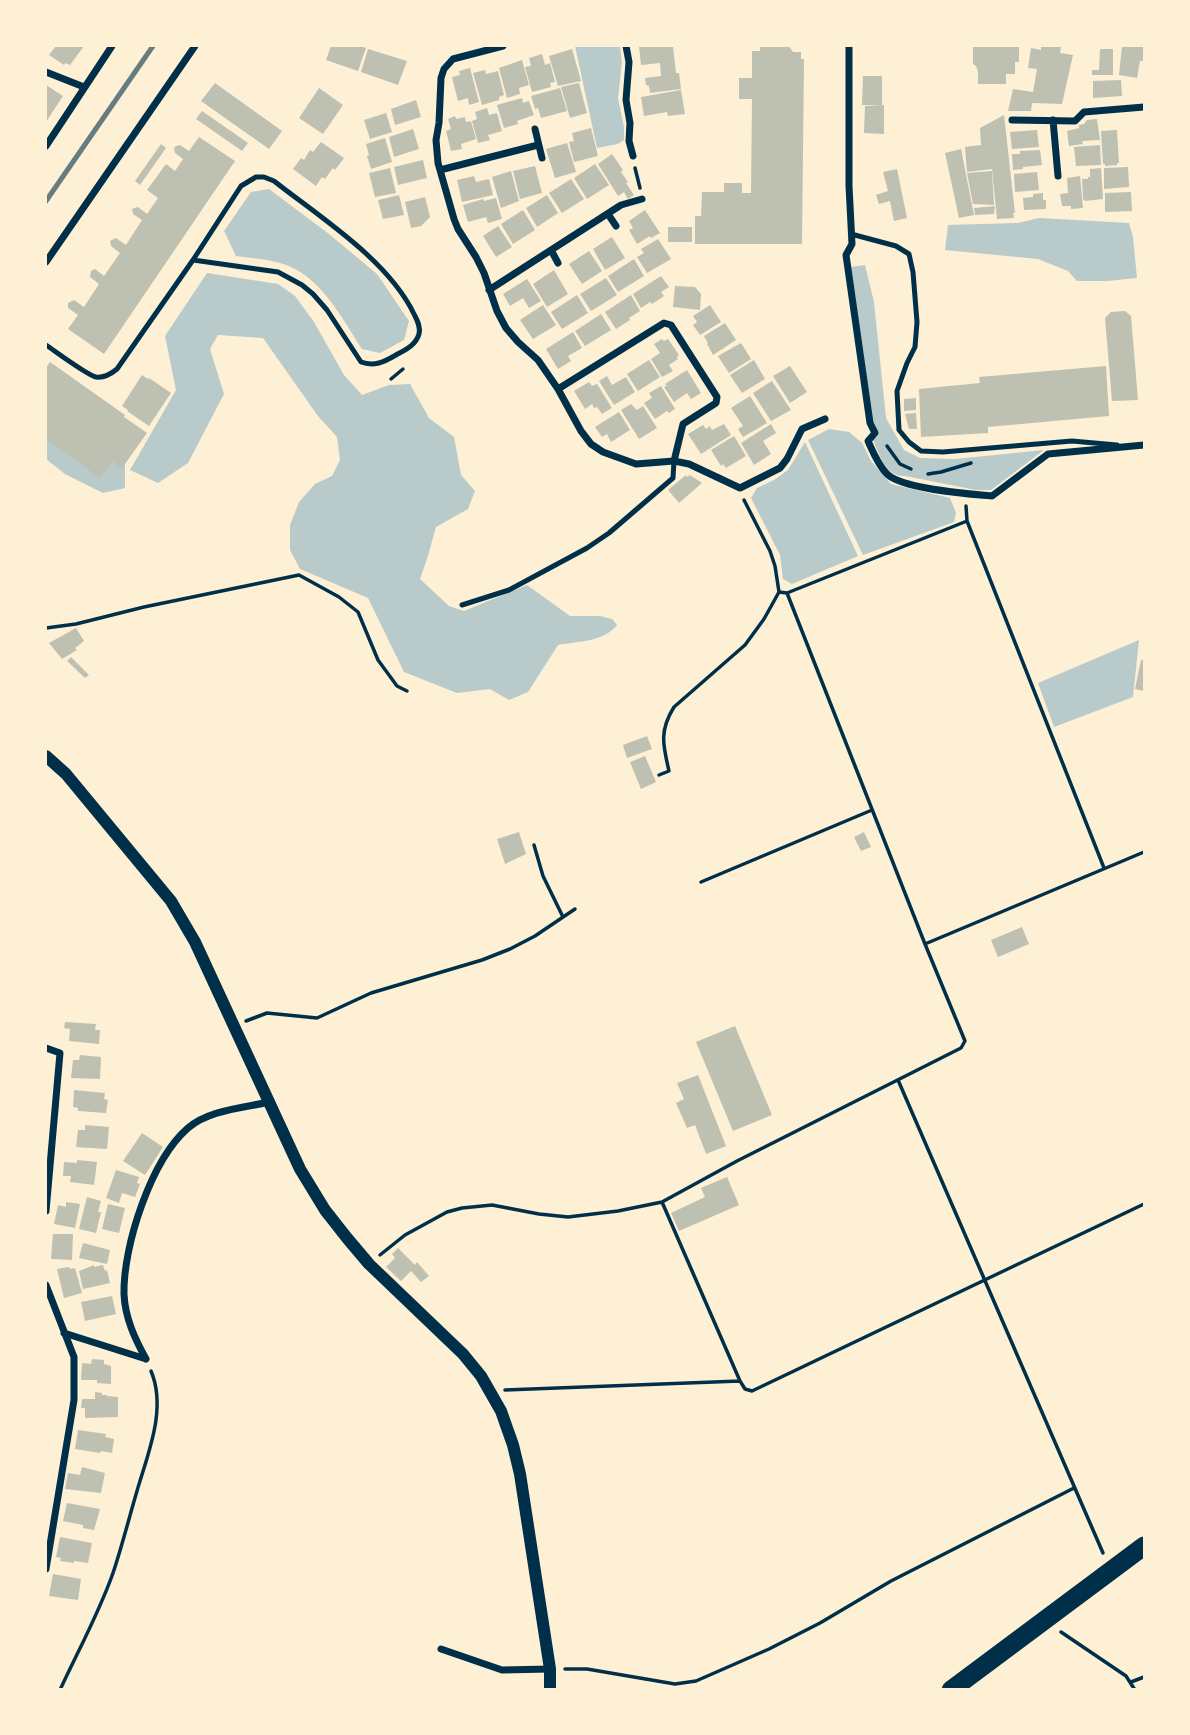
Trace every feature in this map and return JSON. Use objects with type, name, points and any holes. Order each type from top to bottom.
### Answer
[{"type":"highway","points":[[951,1689],[1144,1546]]},
{"type":"street","points":[[46,146],[112,46]]},
{"type":"street","points":[[46,261],[195,46]]},
{"type":"street","points":[[503,46],[453,59],[442,73],[436,140],[440,170],[458,229],[476,257],[506,328],[538,360],[591,444],[603,452],[636,464],[674,461],[689,464],[740,488],[780,468],[802,429],[825,419]]},
{"type":"street","points":[[626,46],[629,62],[626,100],[630,123],[629,141],[633,156]]},
{"type":"street","points":[[849,46],[849,186],[852,244],[846,255],[870,423],[874,433],[868,441],[877,461],[888,475],[907,484],[992,496],[1048,454],[1144,444]]},
{"type":"street","points":[[46,72],[84,87]]},
{"type":"street","points":[[1012,120],[1075,121],[1084,112],[1144,107]]},
{"type":"street","points":[[1053,120],[1058,176]]},
{"type":"street","points":[[534,129],[542,158]]},
{"type":"street","points":[[440,170],[538,145]]},
{"type":"street","points":[[489,290],[621,205],[642,198]]},
{"type":"street","points":[[608,214],[616,226]]},
{"type":"street","points":[[551,250],[558,263]]},
{"type":"street","points":[[558,389],[664,323],[671,325],[717,397],[716,403],[683,424],[674,461]]},
{"type":"street","points":[[46,756],[66,774],[171,901],[195,942],[300,1168],[325,1210],[369,1264],[463,1354],[490,1390],[501,1411],[520,1475],[550,1669],[550,1689]]},
{"type":"street","points":[[46,1047],[60,1054],[48,1162],[46,1211]]},
{"type":"street","points":[[146,1359],[129,1322],[124,1296],[126,1261],[145,1194],[158,1167],[187,1128],[214,1114],[269,1102]]},
{"type":"street","points":[[46,1285],[74,1357],[74,1400],[46,1569]]},
{"type":"street","points":[[64,1333],[146,1359]]},
{"type":"street","points":[[441,1649],[502,1670],[550,1669]]},
{"type":"lane","points":[[46,345],[92,376],[108,375],[117,369],[241,186],[256,177],[274,181],[365,252],[393,280],[408,301],[419,325],[419,336],[414,344],[385,362],[369,365],[360,362],[327,310],[302,285],[278,272],[193,260]]},
{"type":"lane","points":[[851,234],[895,246],[909,254],[917,322],[915,347],[897,391],[900,430],[909,442],[921,451],[943,452],[1072,442],[1131,446]]},
{"type":"lane","points":[[462,605],[509,590],[598,540],[673,478],[674,461]]},
{"type":"path","points":[[633,156],[642,198]]},
{"type":"path","points":[[391,379],[403,369]]},
{"type":"path","points":[[659,775],[669,771],[663,737],[666,720],[674,708],[745,645],[779,592],[770,551],[740,488]]},
{"type":"path","points":[[964,494],[967,521],[1104,868]]},
{"type":"path","points":[[779,592],[787,593],[967,521]]},
{"type":"path","points":[[46,628],[76,624],[299,575],[339,597],[358,612],[378,660],[397,686],[407,691]]},
{"type":"path","points":[[369,1264],[405,1235],[447,1212],[461,1208],[492,1205],[568,1217],[662,1202],[737,1161],[961,1048],[965,1041],[787,593]]},
{"type":"path","points":[[701,882],[872,810]]},
{"type":"path","points":[[534,845],[543,876],[563,917]]},
{"type":"path","points":[[925,944],[1144,852]]},
{"type":"path","points":[[234,1026],[267,1013],[317,1018],[371,993],[510,949],[575,909]]},
{"type":"path","points":[[898,1080],[1111,1571]]},
{"type":"path","points":[[662,1202],[740,1381],[745,1389],[752,1391],[1144,1204]]},
{"type":"path","points":[[60,1689],[113,1573],[146,1461],[158,1400],[146,1359]]},
{"type":"path","points":[[490,1390],[740,1381]]},
{"type":"path","points":[[550,1669],[587,1669],[675,1684],[696,1681],[810,1629],[891,1581],[1074,1488]]},
{"type":"path","points":[[1046,1619],[1062,1633],[1126,1676],[1135,1689]]},
{"type":"path","points":[[1130,1682],[1144,1677]]},
{"type":"shaded area","points":[[575,46],[620,46],[622,62],[618,98],[624,140],[618,144],[597,148]]},
{"type":"shaded area","points":[[269,189],[377,274],[409,321],[404,340],[380,353],[362,349],[328,298],[307,277],[280,263],[236,256],[224,231],[251,192]]},
{"type":"shaded area","points":[[1039,218],[1129,223],[1137,278],[1077,281],[1068,271],[1038,259],[945,250],[948,225],[1018,223]]},
{"type":"shaded area","points":[[865,265],[874,302],[886,418],[904,450],[920,458],[955,459],[1044,450],[991,490],[976,490],[898,475],[884,464],[873,440],[879,435],[872,420],[852,281],[851,267]]},
{"type":"shaded area","points":[[207,273],[278,284],[295,296],[314,322],[344,375],[362,395],[389,385],[410,384],[429,418],[454,437],[461,475],[475,491],[468,509],[436,527],[420,579],[449,606],[464,611],[527,585],[570,616],[600,616],[612,619],[617,625],[612,631],[598,638],[558,645],[528,692],[509,700],[490,689],[457,693],[404,672],[368,598],[300,569],[290,550],[290,525],[299,502],[315,484],[332,476],[340,460],[337,437],[318,416],[263,338],[218,335],[210,349],[224,394],[188,463],[158,483],[130,470],[176,390],[165,336]]},
{"type":"shaded area","points":[[46,424],[125,456],[125,488],[103,493],[65,474],[46,459]]},
{"type":"shaded area","points":[[829,429],[849,432],[862,443],[871,461],[891,484],[950,498],[956,513],[954,522],[863,555],[808,440]]},
{"type":"shaded area","points":[[805,442],[858,556],[792,584],[783,579],[780,555],[751,498],[757,488],[788,470]]},
{"type":"shaded area","points":[[1139,640],[1133,697],[1054,727],[1038,683]]},
{"type":"building","points":[[56,46],[84,46],[70,65],[64,65],[49,55]]},
{"type":"building","points":[[331,46],[366,48],[358,71],[326,60]]},
{"type":"building","points":[[639,46],[673,46],[681,89],[650,93],[645,78],[661,76],[660,63],[641,65]]},
{"type":"building","points":[[760,46],[789,46],[793,52],[801,52],[801,59],[804,59],[802,244],[695,244],[695,216],[701,216],[702,192],[724,192],[724,183],[742,183],[742,193],[751,193],[752,99],[739,99],[739,78],[752,78],[752,51],[760,51]]},
{"type":"building","points":[[973,46],[1019,46],[1019,62],[1015,62],[1015,74],[1006,74],[1006,84],[978,84],[978,72],[973,64]]},
{"type":"building","points":[[1041,46],[1061,46],[1060,53],[1073,55],[1062,104],[1032,103],[1031,111],[1008,111],[1013,89],[1033,92],[1037,69],[1028,68],[1031,48],[1041,50]]},
{"type":"building","points":[[1122,46],[1144,46],[1144,61],[1140,61],[1137,78],[1119,75]]},
{"type":"building","points":[[368,49],[407,61],[398,85],[361,72]]},
{"type":"building","points":[[572,49],[581,81],[558,86],[549,56]]},
{"type":"building","points":[[1100,49],[1113,49],[1113,75],[1092,75],[1092,70],[1099,70]]},
{"type":"building","points":[[542,54],[545,65],[550,63],[555,82],[550,83],[551,87],[532,92],[525,67],[531,66],[529,58]]},
{"type":"building","points":[[522,60],[529,85],[519,88],[520,94],[507,98],[499,68]]},
{"type":"building","points":[[470,68],[479,102],[469,105],[468,98],[458,101],[452,77],[460,75],[459,71]]},
{"type":"building","points":[[485,70],[486,74],[498,71],[504,95],[499,97],[499,100],[482,105],[473,73]]},
{"type":"building","points":[[863,76],[882,76],[882,105],[862,105]]},
{"type":"building","points":[[1121,80],[1122,96],[1093,98],[1093,81]]},
{"type":"building","points":[[215,83],[282,131],[269,149],[201,101]]},
{"type":"building","points":[[579,83],[587,113],[570,118],[561,87]]},
{"type":"building","points":[[46,85],[63,96],[46,122]]},
{"type":"building","points":[[319,88],[343,105],[323,134],[299,118]]},
{"type":"building","points":[[560,88],[567,111],[541,118],[531,96]]},
{"type":"building","points":[[681,90],[685,114],[668,116],[667,112],[644,116],[641,97]]},
{"type":"building","points":[[522,98],[523,103],[529,101],[534,115],[504,128],[497,105]]},
{"type":"building","points":[[416,100],[421,117],[395,125],[391,109]]},
{"type":"building","points":[[884,105],[884,134],[864,133],[865,106]]},
{"type":"building","points":[[487,108],[489,115],[497,113],[502,131],[488,135],[490,140],[478,143],[472,121],[477,119],[475,112]]},
{"type":"building","points":[[202,111],[248,143],[242,151],[196,119]]},
{"type":"building","points":[[386,113],[392,132],[370,139],[364,120]]},
{"type":"building","points":[[1004,115],[1015,213],[1014,218],[997,219],[992,169],[967,172],[965,147],[981,145],[980,128]]},
{"type":"building","points":[[455,116],[456,119],[465,117],[466,122],[471,121],[476,139],[461,144],[462,149],[451,151],[446,131],[451,129],[448,119]]},
{"type":"building","points":[[1097,119],[1100,140],[1082,141],[1083,144],[1069,146],[1067,131],[1079,128],[1079,125],[1087,120]]},
{"type":"building","points":[[591,128],[598,156],[574,162],[569,142],[574,141],[572,133]]},
{"type":"building","points":[[413,129],[419,149],[394,157],[389,137]]},
{"type":"building","points":[[1037,130],[1039,147],[1012,149],[1010,132]]},
{"type":"building","points":[[1117,130],[1119,163],[1105,166],[1101,131]]},
{"type":"building","points":[[199,137],[235,161],[104,354],[68,329],[78,315],[68,308],[68,303],[74,300],[84,307],[99,284],[90,277],[91,271],[95,269],[104,276],[120,253],[111,246],[110,241],[116,238],[126,245],[142,220],[133,214],[132,209],[138,207],[147,214],[158,198],[147,190],[166,164],[175,171],[183,159],[175,153],[174,148],[180,145],[189,151]]},
{"type":"building","points":[[385,138],[392,162],[371,169],[366,144]]},
{"type":"building","points":[[321,142],[344,158],[325,179],[322,177],[316,186],[293,169],[301,158],[304,160],[310,150],[313,152]]},
{"type":"building","points":[[567,143],[576,172],[555,178],[546,149]]},
{"type":"building","points":[[161,144],[166,148],[140,185],[135,181]]},
{"type":"building","points":[[1100,145],[1101,165],[1076,166],[1074,147]]},
{"type":"building","points":[[961,149],[974,215],[959,218],[945,153]]},
{"type":"building","points":[[1040,150],[1042,165],[1013,170],[1012,154]]},
{"type":"building","points":[[612,154],[623,170],[621,172],[634,195],[628,199],[624,192],[618,196],[598,164]]},
{"type":"building","points":[[423,160],[427,178],[398,185],[394,167]]},
{"type":"building","points":[[595,164],[609,185],[587,199],[574,178]]},
{"type":"building","points":[[535,166],[542,193],[520,199],[513,171]]},
{"type":"building","points":[[1128,167],[1129,187],[1104,189],[1104,168]]},
{"type":"building","points":[[390,168],[396,193],[375,197],[369,173]]},
{"type":"building","points":[[1101,168],[1103,199],[1085,201],[1082,179],[1090,177],[1090,169]]},
{"type":"building","points":[[897,169],[907,218],[894,221],[890,201],[879,204],[876,195],[888,191],[883,172]]},
{"type":"building","points":[[511,171],[519,201],[501,208],[492,177]]},
{"type":"building","points":[[992,171],[994,205],[973,204],[967,173]]},
{"type":"building","points":[[1037,172],[1039,190],[1015,192],[1014,174]]},
{"type":"building","points":[[474,176],[476,182],[489,179],[493,195],[462,202],[457,180]]},
{"type":"building","points":[[1080,176],[1083,208],[1071,209],[1071,206],[1062,206],[1060,194],[1068,193],[1067,178]]},
{"type":"building","points":[[571,179],[584,199],[562,213],[549,193]]},
{"type":"building","points":[[1131,192],[1132,211],[1105,212],[1105,193]]},
{"type":"building","points":[[1043,193],[1046,209],[1024,210],[1023,198]]},
{"type":"building","points":[[399,195],[404,215],[383,219],[378,200]]},
{"type":"building","points":[[547,195],[558,213],[537,227],[526,208]]},
{"type":"building","points":[[425,197],[430,217],[421,226],[411,228],[405,202]]},
{"type":"building","points":[[496,198],[502,219],[488,223],[486,217],[468,222],[463,205]]},
{"type":"building","points":[[995,206],[994,214],[975,215],[974,208]]},
{"type":"building","points":[[523,210],[535,230],[513,244],[501,224]]},
{"type":"building","points":[[645,210],[660,233],[637,244],[629,230],[633,228],[629,221]]},
{"type":"building","points":[[498,226],[512,247],[496,257],[483,236]]},
{"type":"building","points":[[668,227],[692,227],[692,242],[668,242]]},
{"type":"building","points":[[612,237],[625,258],[605,270],[593,249]]},
{"type":"building","points":[[658,239],[671,259],[647,273],[637,257],[644,253],[641,249]]},
{"type":"building","points":[[589,251],[602,271],[582,284],[569,264]]},
{"type":"building","points":[[634,259],[644,276],[618,292],[608,276]]},
{"type":"building","points":[[554,270],[568,294],[547,307],[533,284]]},
{"type":"building","points":[[661,276],[669,287],[661,292],[664,296],[641,308],[633,294]]},
{"type":"building","points":[[606,278],[617,295],[591,311],[580,294]]},
{"type":"building","points":[[527,279],[541,301],[529,308],[523,298],[510,306],[503,294]]},
{"type":"building","points":[[675,286],[695,287],[701,294],[700,310],[673,307]]},
{"type":"building","points":[[577,295],[588,313],[562,329],[551,312]]},
{"type":"building","points":[[631,295],[640,311],[616,329],[605,312]]},
{"type":"building","points":[[543,305],[556,325],[533,339],[520,320]]},
{"type":"building","points":[[710,305],[721,322],[700,335],[693,325],[697,322],[693,316]]},
{"type":"building","points":[[1125,311],[1131,316],[1138,400],[1112,401],[1105,318],[1111,312]]},
{"type":"building","points":[[601,314],[611,330],[585,346],[575,331]]},
{"type":"building","points":[[725,323],[736,340],[713,355],[704,336]]},
{"type":"building","points":[[573,332],[582,348],[568,356],[571,361],[558,369],[546,349]]},
{"type":"building","points":[[668,339],[679,355],[678,359],[669,365],[673,371],[662,377],[651,359],[660,353],[654,344]]},
{"type":"building","points":[[741,343],[751,359],[729,373],[718,356]]},
{"type":"building","points":[[649,360],[660,377],[638,391],[627,374]]},
{"type":"building","points":[[754,360],[765,379],[742,393],[730,375]]},
{"type":"building","points":[[50,362],[147,433],[122,468],[112,461],[100,478],[46,439],[46,368]]},
{"type":"building","points":[[790,366],[807,392],[790,403],[773,376]]},
{"type":"building","points":[[1106,366],[1109,416],[988,427],[988,433],[921,437],[919,389],[980,383],[979,377]]},
{"type":"building","points":[[687,370],[701,393],[691,399],[687,393],[674,402],[664,387],[667,386],[665,384]]},
{"type":"building","points":[[142,375],[171,393],[149,426],[122,406]]},
{"type":"building","points":[[607,376],[612,385],[626,377],[635,392],[614,405],[599,381]]},
{"type":"building","points":[[772,381],[791,410],[771,421],[753,393]]},
{"type":"building","points":[[589,382],[592,386],[597,384],[612,408],[602,414],[592,404],[585,409],[574,391]]},
{"type":"building","points":[[661,386],[675,409],[655,419],[644,403],[652,398],[649,393]]},
{"type":"building","points":[[750,396],[767,423],[743,437],[738,429],[743,426],[731,408]]},
{"type":"building","points":[[916,398],[916,410],[904,411],[904,399]]},
{"type":"building","points":[[631,404],[637,410],[643,406],[657,428],[639,439],[621,410]]},
{"type":"building","points":[[619,412],[630,430],[611,442],[607,434],[602,437],[595,427]]},
{"type":"building","points":[[916,413],[917,429],[909,429],[905,414]]},
{"type":"building","points":[[724,424],[731,435],[701,454],[688,434],[703,425],[706,429],[710,426],[712,430]]},
{"type":"building","points":[[771,424],[776,433],[763,441],[771,454],[754,465],[741,443]]},
{"type":"building","points":[[734,436],[746,456],[726,468],[723,464],[721,466],[711,450]]},
{"type":"building","points":[[686,475],[702,483],[679,503],[668,490]]},
{"type":"building","points":[[76,628],[84,641],[75,648],[77,650],[62,659],[49,643]]},
{"type":"building","points":[[71,657],[89,675],[85,678],[67,661]]},
{"type":"building","points":[[1141,660],[1144,660],[1144,691],[1135,689]]},
{"type":"building","points":[[647,736],[652,749],[627,758],[623,745]]},
{"type":"building","points":[[645,756],[656,782],[641,789],[630,762]]},
{"type":"building","points":[[519,832],[526,854],[505,864],[497,839]]},
{"type":"building","points":[[864,832],[871,847],[861,851],[854,837]]},
{"type":"building","points":[[1022,927],[1029,944],[998,957],[991,940]]},
{"type":"building","points":[[65,1022],[96,1024],[95,1030],[100,1030],[99,1044],[69,1041],[70,1029],[64,1028]]},
{"type":"building","points":[[735,1026],[772,1115],[733,1131],[696,1042]]},
{"type":"building","points":[[80,1055],[101,1057],[100,1079],[71,1078],[73,1060],[79,1060]]},
{"type":"building","points":[[698,1075],[726,1146],[706,1154],[695,1125],[687,1128],[676,1103],[684,1099],[677,1083]]},
{"type":"building","points":[[74,1090],[105,1093],[104,1099],[108,1100],[106,1113],[78,1111],[78,1108],[73,1107]]},
{"type":"building","points":[[85,1125],[109,1127],[107,1149],[76,1147],[78,1130],[85,1130]]},
{"type":"building","points":[[142,1133],[163,1147],[145,1175],[123,1161]]},
{"type":"building","points":[[77,1160],[97,1162],[94,1185],[70,1182],[71,1176],[63,1176],[64,1162],[77,1163]]},
{"type":"building","points":[[116,1170],[139,1177],[137,1183],[140,1184],[135,1197],[122,1193],[119,1203],[106,1198]]},
{"type":"building","points":[[727,1177],[739,1205],[679,1231],[671,1213],[705,1197],[701,1188]]},
{"type":"building","points":[[87,1197],[101,1201],[96,1233],[79,1229]]},
{"type":"building","points":[[66,1202],[80,1204],[75,1228],[54,1224],[58,1205],[66,1207]]},
{"type":"building","points":[[108,1204],[125,1208],[119,1233],[102,1229]]},
{"type":"building","points":[[53,1234],[73,1234],[72,1260],[51,1259]]},
{"type":"building","points":[[83,1243],[110,1250],[107,1264],[79,1258]]},
{"type":"building","points":[[398,1248],[415,1265],[417,1262],[429,1276],[421,1282],[411,1271],[401,1281],[386,1267],[395,1258],[392,1254]]},
{"type":"building","points":[[94,1265],[103,1265],[110,1283],[83,1289],[79,1271]]},
{"type":"building","points":[[75,1268],[82,1293],[64,1298],[57,1269]]},
{"type":"building","points":[[112,1296],[116,1314],[85,1321],[81,1302]]},
{"type":"building","points":[[92,1359],[104,1360],[104,1364],[111,1366],[111,1384],[97,1383],[97,1380],[81,1380],[82,1363],[91,1364]]},
{"type":"building","points":[[95,1392],[118,1397],[118,1417],[85,1418],[85,1408],[81,1408],[82,1399],[95,1399]]},
{"type":"building","points":[[78,1430],[106,1434],[105,1437],[114,1439],[112,1453],[75,1449]]},
{"type":"building","points":[[82,1467],[105,1473],[101,1493],[65,1489],[68,1473],[80,1475]]},
{"type":"building","points":[[67,1503],[100,1509],[94,1530],[63,1521]]},
{"type":"building","points":[[60,1537],[92,1543],[88,1563],[60,1561],[61,1558],[56,1557]]},
{"type":"building","points":[[53,1574],[81,1579],[78,1600],[49,1596]]},
{"type":"railway","points":[[46,201],[153,46]]}]
